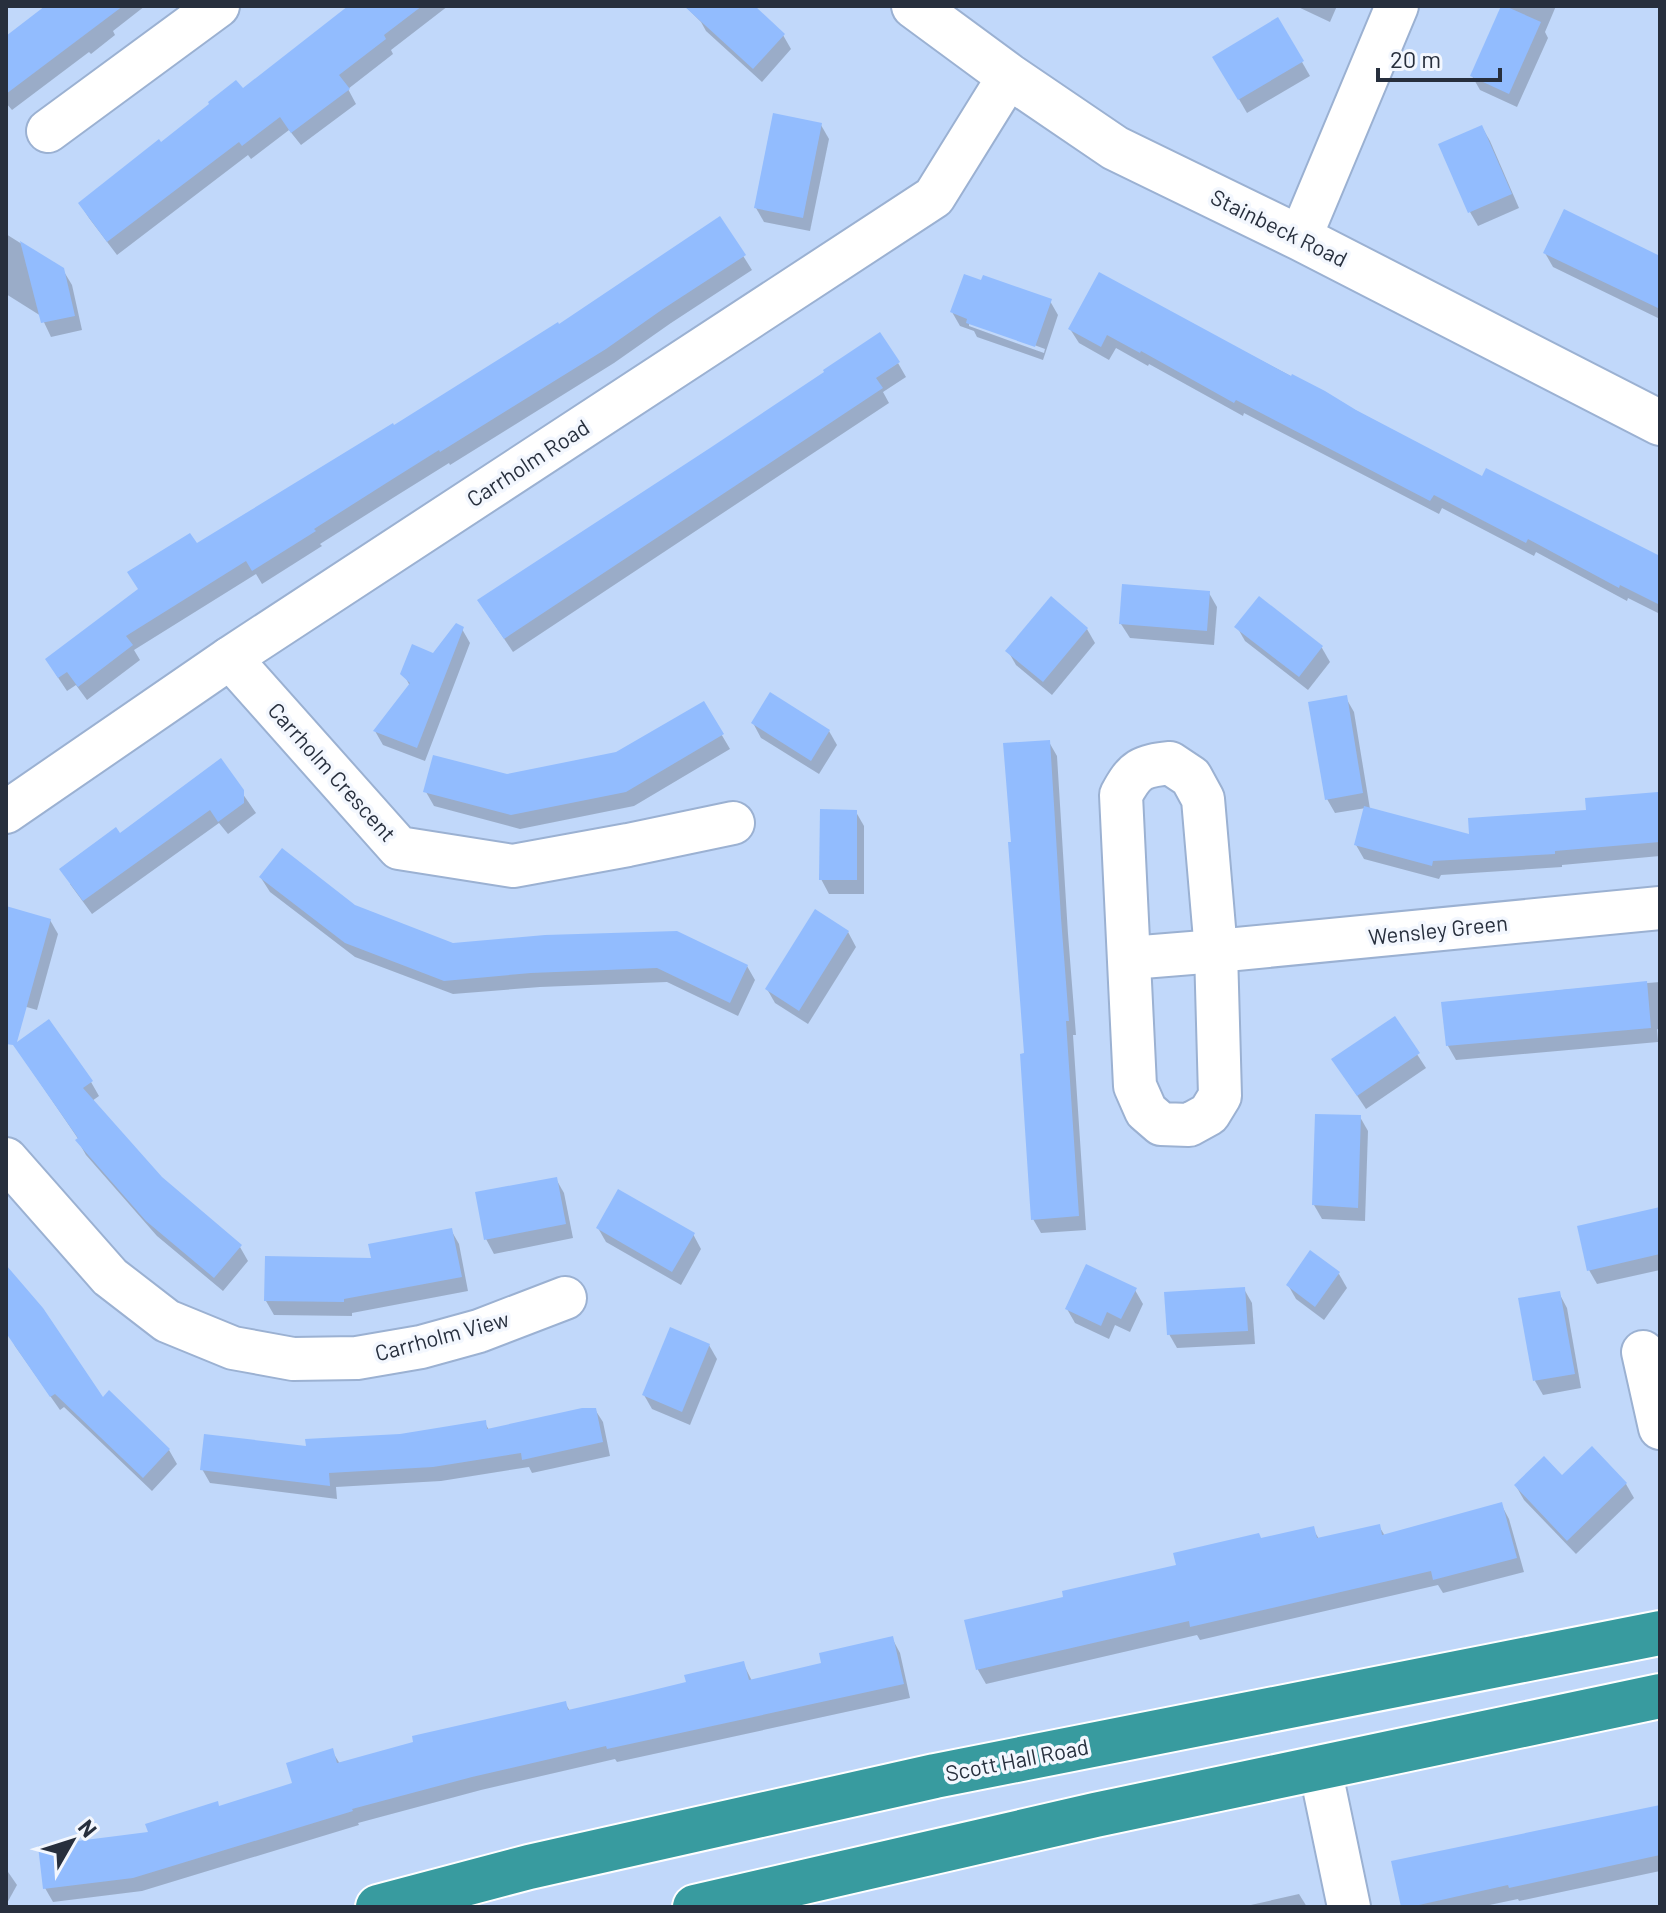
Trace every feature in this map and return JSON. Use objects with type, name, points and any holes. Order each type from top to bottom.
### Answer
[{"type":"highway","name":"Scott Hall Road","points":[[378,1907],[529,1867],[935,1776],[1660,1633]]},
{"type":"highway","points":[[695,1907],[1095,1815],[1660,1696]]},
{"type":"street","points":[[48,131],[218,6]]},
{"type":"street","name":"Stainbeck Road","points":[[914,6],[1115,148],[1300,238],[1660,423]]},
{"type":"street","points":[[1300,238],[1397,6]]},
{"type":"street","name":"Carrholm Road","points":[[7,810],[230,658],[934,197],[1009,76]]},
{"type":"street","name":"Carrholm Crescent","points":[[230,658],[399,848],[513,866],[733,823]]},
{"type":"street","points":[[1170,763],[1191,777],[1203,799],[1216,951],[1220,1096],[1209,1114],[1189,1125],[1161,1124],[1146,1111],[1135,1086],[1121,795],[1131,777],[1150,765],[1170,763]]},
{"type":"street","name":"Wensley Green","points":[[1130,958],[1660,908]]},
{"type":"street","name":"Carrholm View","points":[[6,1159],[110,1277],[167,1321],[233,1348],[293,1359],[357,1358],[421,1347],[479,1331],[565,1298]]},
{"type":"street","points":[[1643,1352],[1660,1428]]},
{"type":"street","points":[[1320,1768],[1349,1907]]},
{"type":"building","points":[[45,6],[123,6],[6,94],[6,36]]},
{"type":"building","points":[[348,6],[422,6],[339,75],[350,89],[291,133],[280,117],[242,146],[239,142],[107,242],[78,203],[159,139],[161,142],[236,80],[243,88]]},
{"type":"building","points":[[684,6],[755,6],[785,34],[753,69]]},
{"type":"building","points":[[1501,6],[1541,22],[1509,94],[1470,76]]},
{"type":"building","points":[[1278,17],[1304,61],[1238,100],[1212,57]]},
{"type":"building","points":[[773,113],[822,123],[803,218],[754,208]]},
{"type":"building","points":[[1482,125],[1512,194],[1468,213],[1438,144]]},
{"type":"building","points":[[1564,209],[1660,256],[1660,309],[1543,253]]},
{"type":"building","points":[[720,216],[746,255],[606,349],[439,450],[252,571],[246,561],[126,636],[133,645],[78,687],[67,672],[58,678],[45,659],[138,589],[127,572],[190,533],[197,543],[394,425],[559,324]]},
{"type":"building","points":[[20,241],[64,268],[75,316],[41,323]]},
{"type":"building","points":[[1099,272],[1482,476],[1486,468],[1660,556],[1660,605],[1620,585],[1619,588],[1528,539],[1526,543],[1434,495],[1430,501],[1236,400],[1234,403],[1107,335],[1101,347],[1068,329]]},
{"type":"building","points":[[964,274],[981,280],[983,275],[1052,299],[1035,347],[966,323],[967,319],[950,312]]},
{"type":"building","points":[[880,332],[900,362],[876,378],[883,388],[504,639],[477,600],[710,448]]},
{"type":"building","points":[[1122,584],[1210,591],[1207,631],[1119,624]]},
{"type":"building","points":[[1051,596],[1088,628],[1043,682],[1005,651]]},
{"type":"building","points":[[1259,596],[1323,646],[1299,677],[1234,627]]},
{"type":"building","points":[[456,623],[464,627],[417,748],[373,731],[410,683],[400,674],[412,644],[433,653]]},
{"type":"building","points":[[770,692],[830,730],[811,761],[751,723]]},
{"type":"building","points":[[1347,695],[1363,793],[1325,800],[1308,702]]},
{"type":"building","points":[[704,701],[724,734],[626,792],[511,815],[423,792],[433,755],[507,774],[616,752]]},
{"type":"building","points":[[1050,740],[1079,1216],[1031,1220],[1020,1054],[1024,1053],[1003,743]]},
{"type":"building","points":[[221,758],[244,790],[244,803],[218,822],[210,810],[83,901],[59,869],[116,827],[120,833]]},
{"type":"building","points":[[1658,792],[1660,842],[1555,851],[1555,854],[1433,861],[1432,866],[1354,845],[1364,806],[1469,834],[1468,818],[1586,810],[1585,798]]},
{"type":"building","points":[[820,809],[857,810],[857,880],[819,880]]},
{"type":"building","points":[[282,848],[355,905],[453,943],[545,935],[677,931],[748,965],[730,1003],[657,968],[531,973],[444,981],[345,943],[259,877]]},
{"type":"building","points":[[6,906],[51,919],[17,1042],[49,1019],[93,1081],[83,1088],[162,1177],[242,1245],[214,1278],[146,1221],[75,1140],[78,1138],[13,1045],[6,1044]]},
{"type":"building","points":[[815,909],[849,931],[799,1011],[765,989]]},
{"type":"building","points":[[1647,981],[1651,1028],[1446,1046],[1441,1002]]},
{"type":"building","points":[[1395,1016],[1420,1053],[1357,1096],[1331,1059]]},
{"type":"building","points":[[1315,1114],[1361,1115],[1358,1208],[1312,1205]]},
{"type":"building","points":[[557,1177],[566,1224],[484,1240],[475,1192]]},
{"type":"building","points":[[618,1189],[695,1233],[672,1272],[596,1228]]},
{"type":"building","points":[[1660,1207],[1660,1254],[1587,1271],[1577,1226]]},
{"type":"building","points":[[452,1228],[462,1277],[344,1299],[344,1302],[264,1301],[265,1256],[371,1258],[368,1244]]},
{"type":"building","points":[[1310,1250],[1340,1272],[1315,1307],[1286,1285]]},
{"type":"building","points":[[1086,1264],[1137,1288],[1121,1319],[1107,1312],[1101,1326],[1065,1309]]},
{"type":"building","points":[[6,1265],[43,1308],[103,1397],[109,1390],[170,1449],[143,1478],[55,1394],[50,1397],[6,1333]]},
{"type":"building","points":[[1245,1287],[1248,1331],[1167,1335],[1164,1292]]},
{"type":"building","points":[[1560,1291],[1575,1374],[1533,1381],[1518,1298]]},
{"type":"building","points":[[670,1327],[710,1344],[682,1412],[642,1395]]},
{"type":"building","points":[[582,1408],[596,1408],[603,1442],[522,1460],[521,1453],[433,1467],[329,1473],[330,1486],[200,1470],[204,1434],[306,1446],[305,1439],[400,1434],[486,1420],[487,1429]]},
{"type":"building","points":[[1592,1446],[1627,1483],[1567,1541],[1514,1485],[1544,1456],[1562,1475]]},
{"type":"building","points":[[1502,1502],[1517,1558],[1433,1580],[1431,1571],[1190,1627],[1189,1621],[976,1670],[964,1620],[1063,1597],[1062,1591],[1176,1565],[1173,1553],[1259,1533],[1261,1538],[1314,1526],[1317,1538],[1380,1524],[1382,1535]]},
{"type":"building","points":[[893,1636],[904,1684],[472,1777],[352,1809],[133,1878],[43,1889],[38,1846],[148,1832],[145,1824],[218,1801],[219,1806],[292,1783],[286,1763],[333,1748],[337,1763],[413,1742],[412,1736],[566,1701],[568,1710],[686,1682],[684,1675],[744,1661],[749,1680],[821,1663],[819,1653]]},
{"type":"building","points":[[1660,1805],[1660,1855],[1509,1888],[1508,1885],[1401,1907],[1391,1861]]}]
